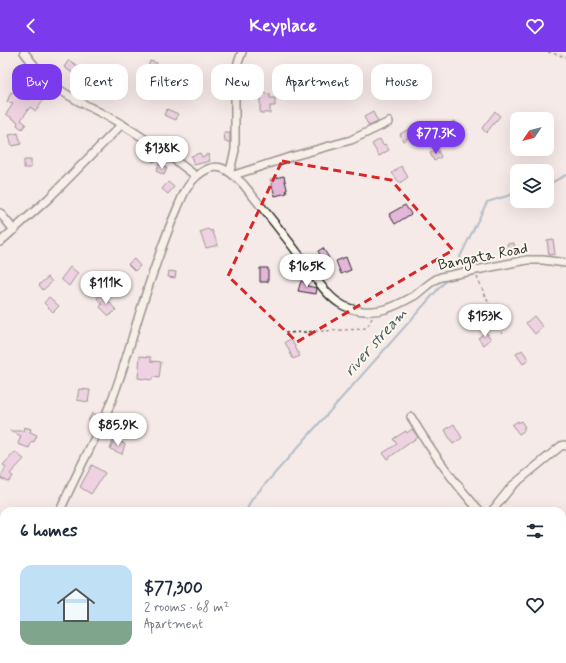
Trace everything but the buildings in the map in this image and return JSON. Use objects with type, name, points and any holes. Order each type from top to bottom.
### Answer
[{"type":"street","points":[[24,52],[42,75],[52,84],[66,94],[122,124],[164,152],[196,176]]},
{"type":"street","points":[[232,173],[235,150],[235,71],[242,52]]},
{"type":"street","points":[[62,507],[109,407],[122,373],[162,246],[188,185],[196,176],[212,167],[223,168],[232,173],[351,140],[389,122]]},
{"type":"street","points":[[0,242],[122,124]]},
{"type":"street","name":"Bangata Road","points":[[232,173],[243,184],[284,235],[330,296],[340,304],[350,308],[364,311],[386,309],[413,296],[438,278],[527,260],[543,260],[566,264]]},
{"type":"street","points":[[0,213],[14,230]]},
{"type":"street","points":[[411,417],[438,460],[460,490],[476,507]]},
{"type":"street","points":[[495,507],[512,486],[561,446],[566,446]]},
{"type":"path","points":[[548,52],[566,57]]},
{"type":"path","points":[[474,271],[502,333]]},
{"type":"path","points":[[285,333],[363,329],[371,323],[375,311]]},
{"type":"highlighted area","points":[[282,161],[391,180],[453,250],[297,342],[228,276]]},
{"type":"waterway","name":"river stream","points":[[554,181],[566,175]]},
{"type":"waterway","name":"river stream","points":[[452,273],[487,202],[510,195]]},
{"type":"waterway","name":"river stream","points":[[248,507],[252,499],[448,278]]}]
